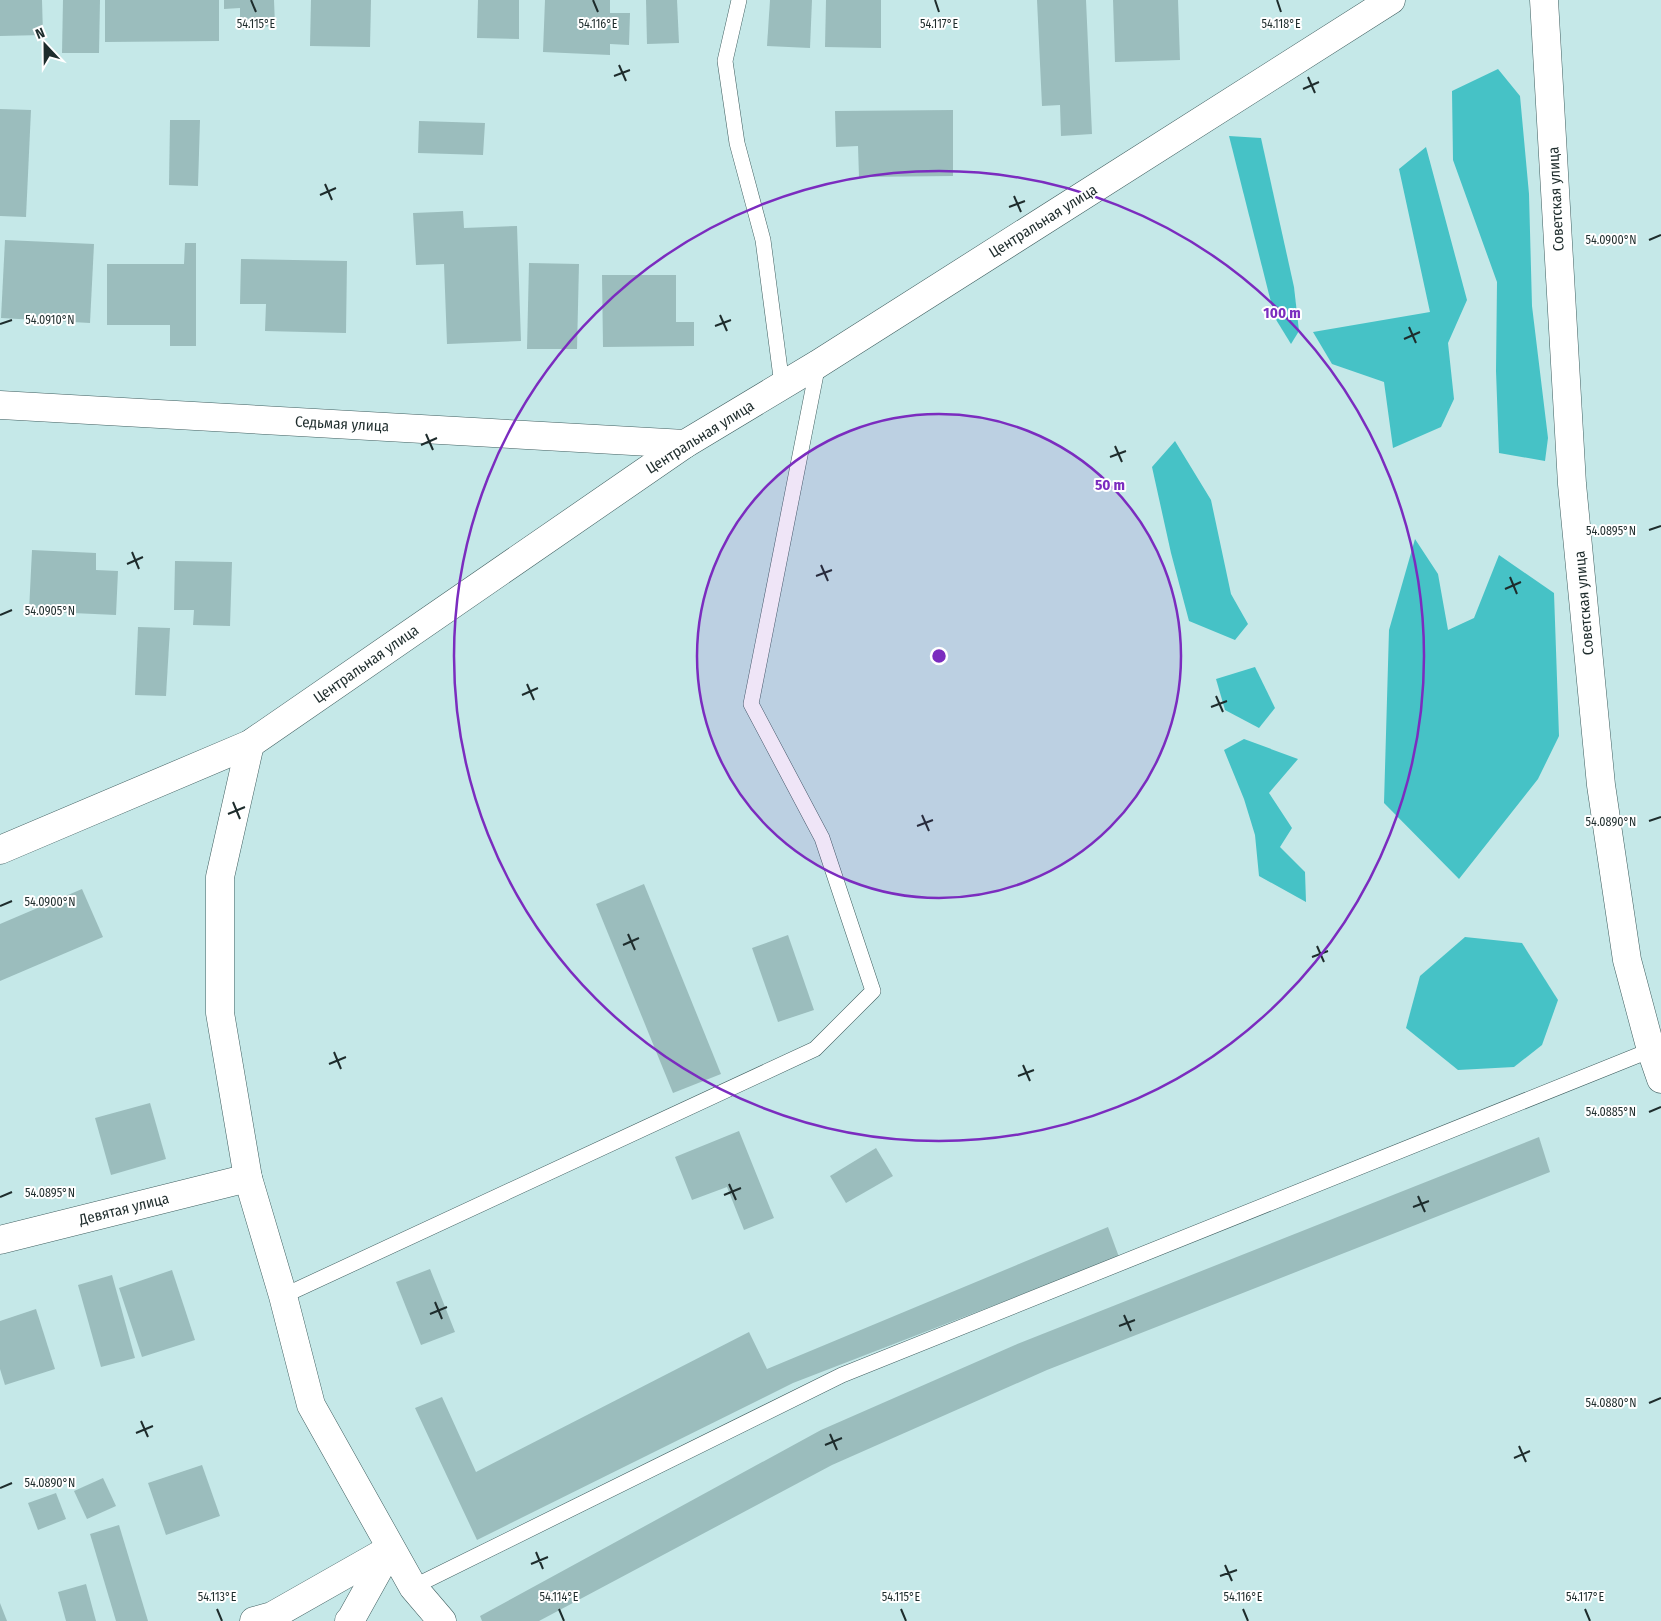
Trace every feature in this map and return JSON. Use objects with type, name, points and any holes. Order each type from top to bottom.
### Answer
[{"type":"street","name":"Центральная улица","points":[[0,850],[250,744],[684,444],[818,364],[1391,0]]},
{"type":"street","name":"Советская улица","points":[[1544,0],[1572,484],[1600,775],[1626,960],[1661,1079]]},
{"type":"street","name":"Седьмая улица","points":[[0,404],[684,444]]},
{"type":"street","points":[[250,744],[220,877],[220,1013],[248,1178],[283,1296],[311,1405],[413,1587],[442,1621]]},
{"type":"street","name":"Девятая улица","points":[[0,1240],[248,1178]]},
{"type":"street","points":[[254,1621],[272,1616],[390,1549]]},
{"type":"street","points":[[349,1621],[390,1549]]},
{"type":"lane","points":[[739,0],[725,61],[737,144],[764,240],[782,385]]},
{"type":"lane","points":[[283,1296],[815,1049],[873,991],[822,838],[751,704],[818,364]]},
{"type":"lane","points":[[413,1587],[842,1375],[1651,1050]]},
{"type":"shaded area","points":[[1498,69],[1520,96],[1529,194],[1532,306],[1548,438],[1545,461],[1499,453],[1496,371],[1497,282],[1453,160],[1452,91]]},
{"type":"shaded area","points":[[1229,136],[1261,138],[1294,287],[1299,331],[1291,344],[1275,318]]},
{"type":"shaded area","points":[[1426,147],[1467,300],[1448,343],[1454,399],[1441,427],[1393,448],[1384,382],[1332,364],[1313,332],[1430,312],[1399,169]]},
{"type":"shaded area","points":[[1175,441],[1211,500],[1231,594],[1248,624],[1235,640],[1189,621],[1171,553],[1152,467]]},
{"type":"shaded area","points":[[1415,539],[1438,574],[1448,630],[1474,618],[1499,555],[1554,593],[1559,736],[1538,779],[1459,879],[1384,803],[1389,630]]},
{"type":"shaded area","points":[[1255,667],[1275,708],[1259,728],[1225,710],[1216,679]]},
{"type":"shaded area","points":[[1244,739],[1298,759],[1269,793],[1292,828],[1280,847],[1305,872],[1306,902],[1259,876],[1255,835],[1244,799],[1224,750]]},
{"type":"shaded area","points":[[1465,937],[1522,943],[1558,1000],[1542,1045],[1514,1067],[1458,1070],[1406,1028],[1420,976]]},
{"type":"building","points":[[0,0],[42,0],[43,35],[0,36]]},
{"type":"building","points":[[63,0],[100,0],[99,53],[62,53]]},
{"type":"building","points":[[105,0],[219,0],[219,41],[105,42]]},
{"type":"building","points":[[224,0],[274,0],[275,26],[240,28],[240,8],[224,9]]},
{"type":"building","points":[[311,0],[371,0],[370,47],[310,46]]},
{"type":"building","points":[[478,0],[519,0],[519,39],[477,38]]},
{"type":"building","points":[[545,0],[610,0],[610,13],[630,13],[629,45],[610,44],[610,55],[543,52]]},
{"type":"building","points":[[646,0],[677,0],[679,43],[647,44]]},
{"type":"building","points":[[770,0],[812,0],[810,48],[767,46]]},
{"type":"building","points":[[826,0],[881,0],[881,48],[825,47]]},
{"type":"building","points":[[1037,0],[1086,0],[1092,134],[1061,136],[1060,105],[1042,106]]},
{"type":"building","points":[[1113,0],[1178,0],[1180,60],[1115,62]]},
{"type":"building","points":[[0,109],[31,110],[26,217],[0,216]]},
{"type":"building","points":[[953,110],[953,176],[859,177],[858,146],[836,147],[835,111]]},
{"type":"building","points":[[170,120],[200,120],[198,186],[169,185]]},
{"type":"building","points":[[419,121],[485,123],[483,155],[418,153]]},
{"type":"building","points":[[463,211],[464,228],[517,226],[521,341],[447,344],[444,264],[416,265],[413,213]]},
{"type":"building","points":[[5,240],[94,244],[90,323],[1,318]]},
{"type":"building","points":[[185,243],[196,243],[196,346],[170,346],[170,325],[107,325],[107,264],[184,264]]},
{"type":"building","points":[[241,259],[347,261],[346,333],[265,331],[266,304],[240,304]]},
{"type":"building","points":[[529,263],[579,264],[577,349],[527,349]]},
{"type":"building","points":[[602,275],[676,275],[676,322],[694,322],[694,346],[603,347]]},
{"type":"building","points":[[32,550],[96,553],[96,570],[118,571],[116,615],[29,611]]},
{"type":"building","points":[[175,561],[232,562],[230,626],[193,625],[194,610],[174,610]]},
{"type":"building","points":[[138,627],[170,628],[166,696],[135,695]]},
{"type":"building","points":[[644,884],[721,1074],[673,1093],[596,904]]},
{"type":"building","points":[[82,889],[103,937],[0,981],[0,924]]},
{"type":"building","points":[[788,935],[814,1010],[778,1022],[752,948]]},
{"type":"building","points":[[150,1103],[166,1159],[111,1175],[95,1118]]},
{"type":"building","points":[[739,1131],[774,1218],[744,1230],[727,1187],[692,1200],[675,1157]]},
{"type":"building","points":[[1539,1137],[1550,1172],[1047,1370],[832,1465],[539,1621],[482,1621],[480,1616],[821,1430],[1015,1345]]},
{"type":"building","points":[[876,1148],[893,1176],[846,1203],[830,1176]]},
{"type":"building","points":[[1108,1227],[1119,1257],[793,1383],[477,1540],[415,1408],[442,1397],[476,1472],[749,1332],[767,1369]]},
{"type":"building","points":[[430,1269],[455,1332],[421,1345],[396,1282]]},
{"type":"building","points":[[172,1270],[195,1340],[142,1357],[119,1288]]},
{"type":"building","points":[[112,1275],[135,1358],[101,1367],[78,1285]]},
{"type":"building","points":[[36,1309],[55,1369],[5,1385],[0,1369],[0,1321]]},
{"type":"building","points":[[202,1465],[220,1516],[166,1535],[148,1483]]},
{"type":"building","points":[[103,1478],[116,1506],[87,1519],[74,1491]]},
{"type":"building","points":[[56,1493],[66,1519],[38,1530],[28,1503]]},
{"type":"building","points":[[119,1525],[148,1621],[116,1621],[90,1534]]},
{"type":"building","points":[[86,1584],[96,1621],[66,1621],[58,1592]]},
{"type":"building","points":[[0,1603],[7,1621],[0,1621]]}]
